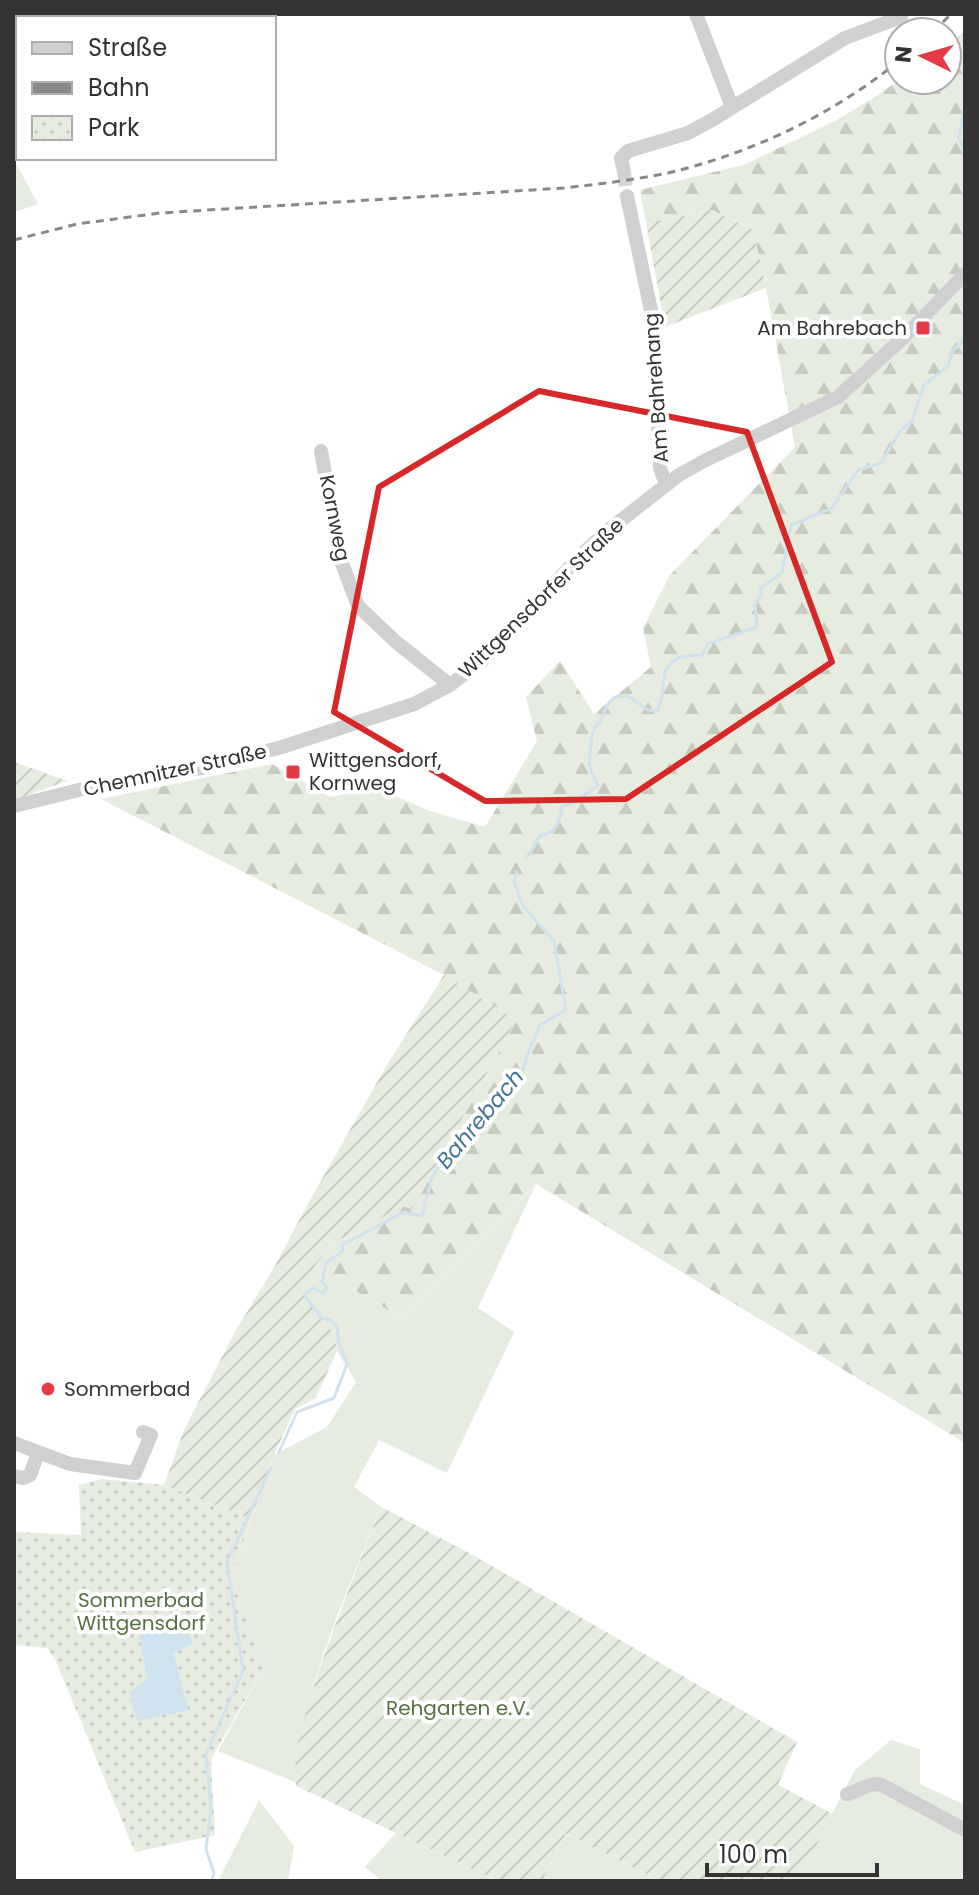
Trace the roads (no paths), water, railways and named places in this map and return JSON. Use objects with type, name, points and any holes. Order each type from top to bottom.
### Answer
[{"type":"street","points":[[696,14],[732,107]]},
{"type":"street","points":[[624,172],[621,158],[628,151],[688,133],[845,38],[901,15]]},
{"type":"street","name":"Am Bahrehang","points":[[627,196],[654,325],[660,468],[666,485]]},
{"type":"street","name":"Wittgensdorfer Straße","points":[[335,731],[414,704],[450,685],[482,661],[581,555],[666,485],[704,461],[838,397],[904,337],[965,274]]},
{"type":"street","name":"Kornweg","points":[[321,451],[340,558],[358,606],[396,642],[450,685]]},
{"type":"street","name":"Chemnitzer Straße","points":[[14,806],[87,788],[197,769],[335,731]]},
{"type":"street","points":[[14,1443],[70,1464],[135,1473],[151,1435],[143,1432]]},
{"type":"street","points":[[14,1476],[23,1478],[30,1475],[38,1453]]},
{"type":"street","points":[[847,1794],[880,1784],[965,1830]]},
{"type":"water","points":[[185,1626],[193,1643],[174,1654],[188,1710],[137,1721],[129,1693],[147,1679],[139,1635]]},
{"type":"waterway","name":"Bahrebach","points":[[965,105],[959,137],[965,154]]},
{"type":"waterway","name":"Bahrebach","points":[[527,857],[540,836],[553,831],[562,806],[573,803],[598,785],[590,767],[591,742],[610,702],[615,697],[625,696],[647,709],[658,710],[665,674],[674,660],[702,655],[708,644],[757,627],[755,604],[761,588],[782,572],[791,525],[832,508],[858,470],[881,463],[900,431],[912,421],[924,385],[948,366],[952,352],[965,338]]},
{"type":"waterway","name":"Bahrebach","points":[[279,1452],[297,1412],[334,1398],[347,1364],[337,1326],[331,1320],[322,1318],[304,1295],[313,1288],[324,1293],[327,1287],[322,1283],[326,1263],[343,1251],[342,1245],[404,1212],[422,1216],[432,1177],[452,1147],[473,1130],[523,1070],[540,1025],[566,1010],[554,941],[523,906],[514,881],[517,872]]},
{"type":"waterway","name":"Bahrebach","points":[[212,1881],[214,1873],[206,1849],[211,1808],[206,1754],[243,1671],[227,1562],[271,1468]]},
{"type":"tunnel","points":[[624,172],[627,196]]},
{"type":"railway","points":[[14,240],[77,224],[160,213],[564,188],[668,173],[730,155],[790,130],[819,115],[883,73]]},
{"type":"place","name":"Am Bahrebach","points":[[923,328]]},
{"type":"place","name":"Wittgensdorf, Kornweg","points":[[293,772]]},
{"type":"place","name":"Sommerbad","points":[[48,1389]]},
{"type":"park label","name":"Sommerbad Wittgensdorf","points":[[141,1612]]},
{"type":"park label","name":"Rehgarten e.V.","points":[[458,1708]]}]
